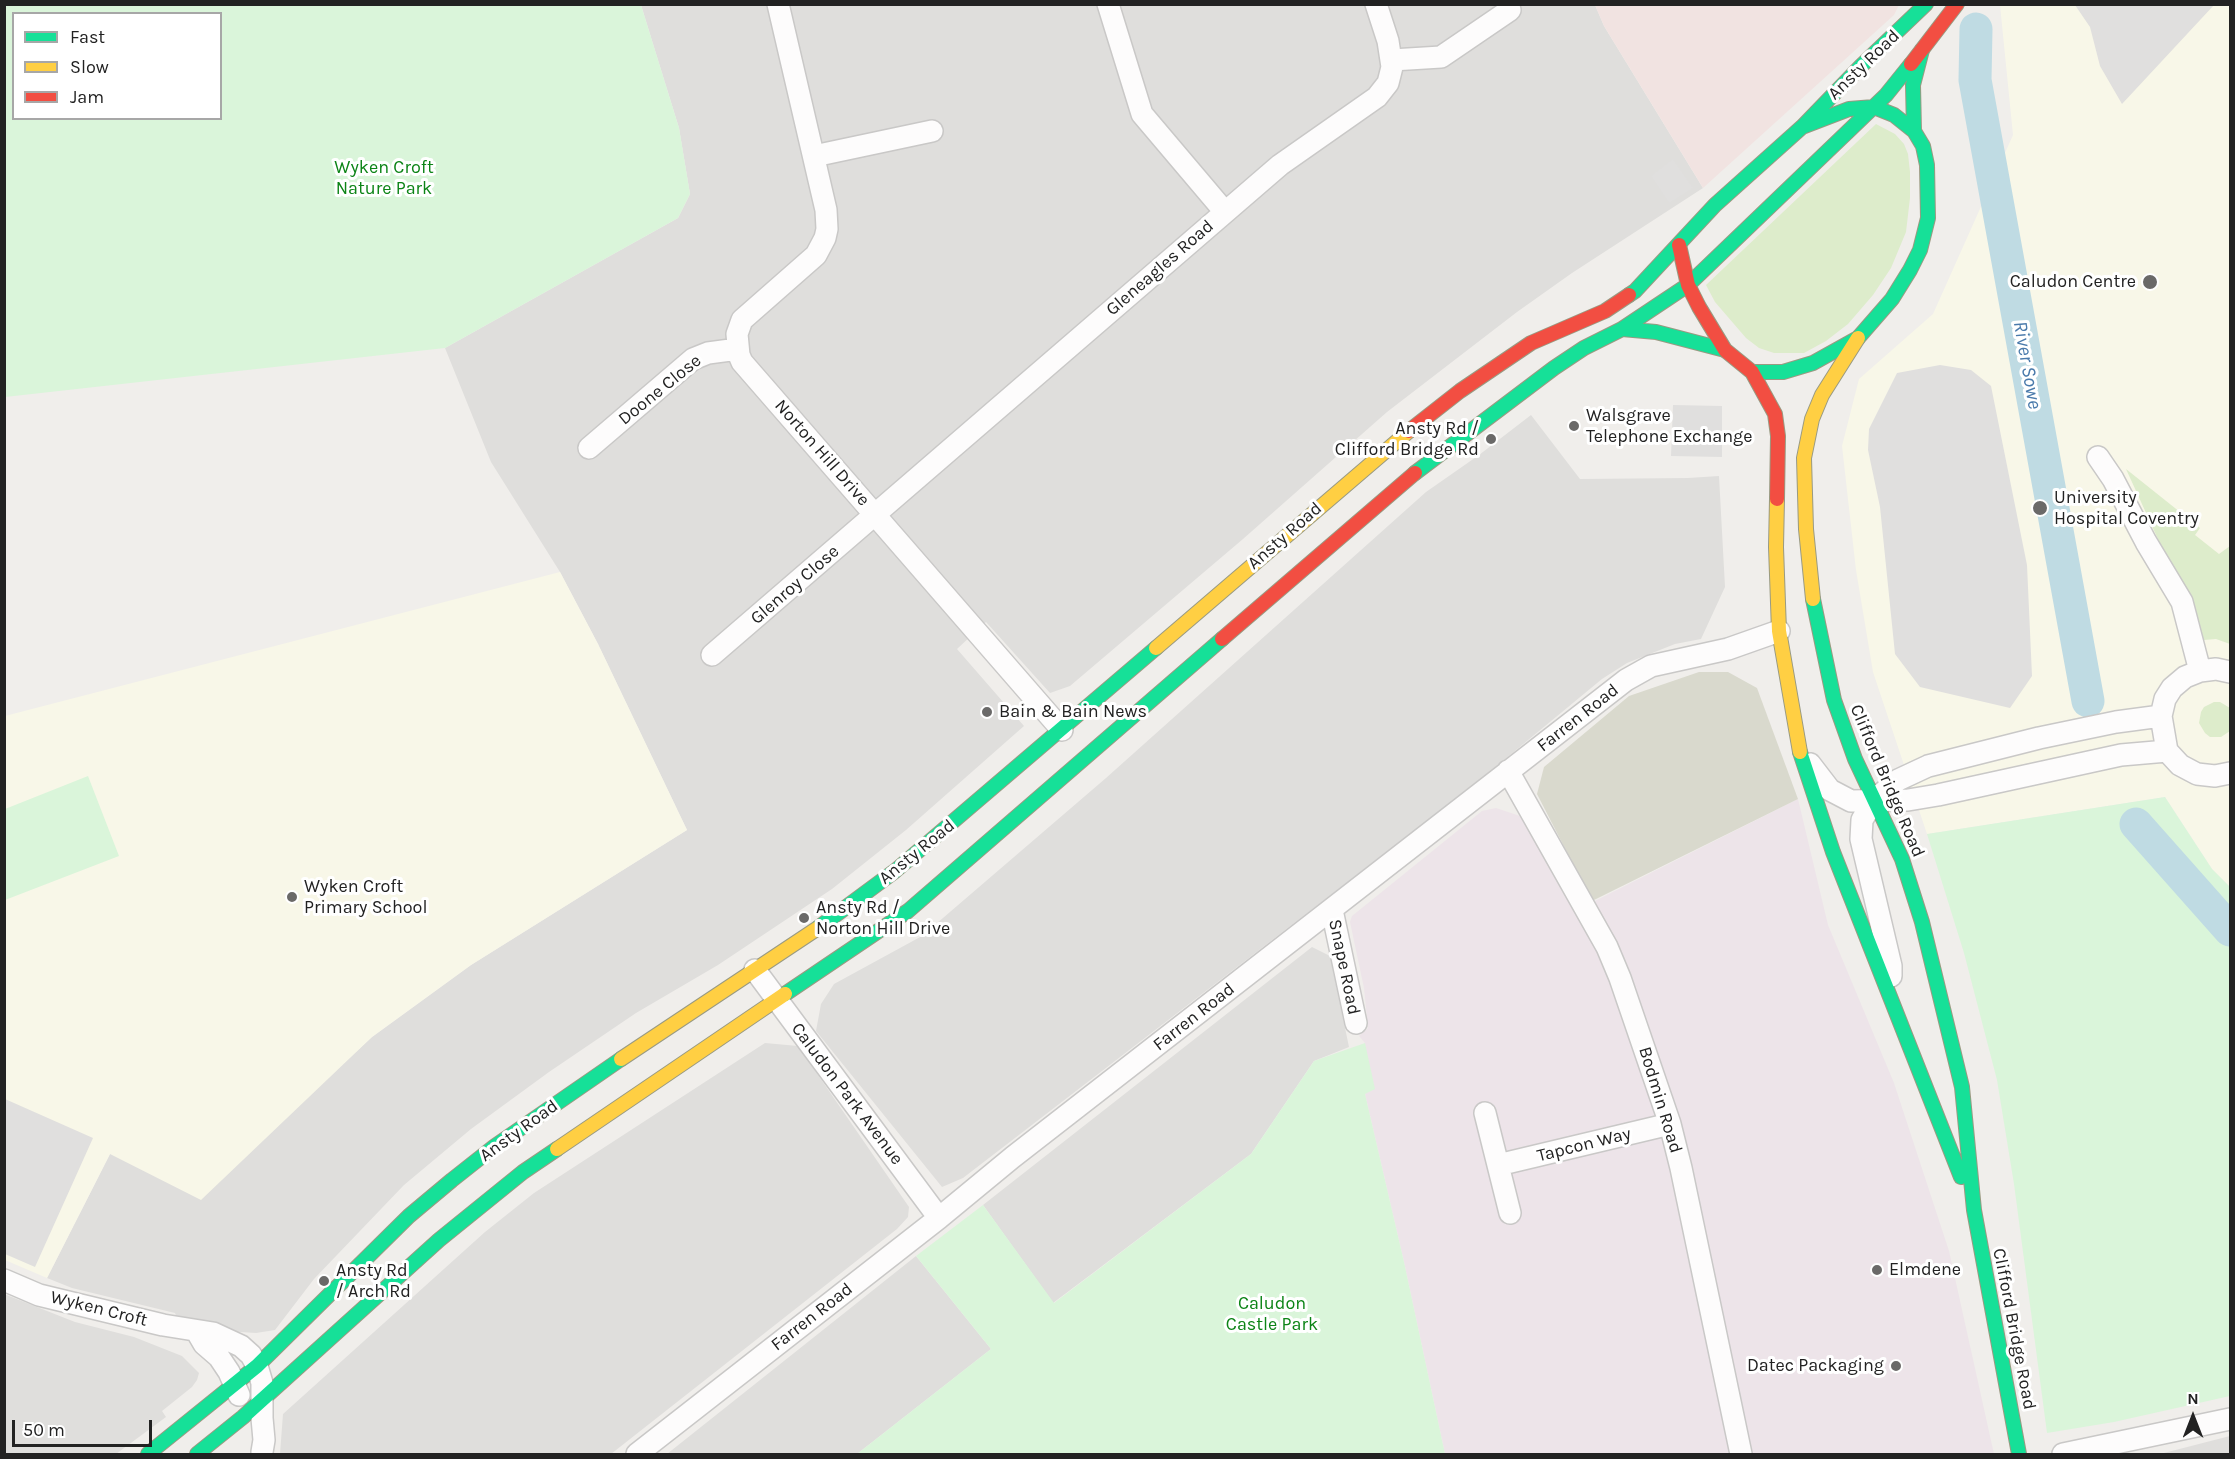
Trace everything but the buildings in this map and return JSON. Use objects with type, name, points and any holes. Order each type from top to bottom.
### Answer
[{"type":"main road","name":"Ansty Road","points":[[148,1455],[257,1366],[409,1216],[495,1146],[586,1082],[822,925],[895,871],[1067,734],[1387,448],[1450,398],[1531,344],[1605,311],[1635,291],[1715,205],[1802,127],[1926,4]]},
{"type":"main road","name":"Ansty Road","points":[[196,1455],[263,1399],[439,1240],[523,1172],[908,911],[1413,474],[1554,368],[1584,348],[1616,332],[1688,285],[1874,107],[1957,4]]},
{"type":"main road","name":"Ansty Road","points":[[1914,131],[1913,85],[1922,50]]},
{"type":"main road","points":[[1752,372],[1783,372],[1813,363],[1858,338],[1892,298],[1920,250],[1928,218],[1927,165],[1923,146],[1914,131],[1894,115],[1874,107],[1849,109],[1802,127]]},
{"type":"main road","points":[[1679,245],[1688,285],[1725,350]]},
{"type":"main road","points":[[1616,332],[1656,332],[1725,350]]},
{"type":"main road","name":"Clifford Bridge Road","points":[[1858,338],[1821,395],[1812,419],[1804,458],[1810,578],[1819,634],[1834,700],[1855,759],[1902,859],[1922,922],[1962,1087],[1974,1210],[2019,1455]]},
{"type":"main road","name":"Clifford Bridge Road","points":[[1725,350],[1752,372],[1763,389],[1772,406],[1778,436],[1776,547],[1779,631],[1799,749],[1833,852],[1974,1210]]},
{"type":"main road","points":[[1116,712],[1179,667],[1214,646]]},
{"type":"street","points":[[738,349],[737,334],[742,320],[816,255],[825,238],[827,220],[778,4]]},
{"type":"street","points":[[1108,4],[1142,114],[1225,212]]},
{"type":"street","points":[[1376,4],[1392,60],[1441,57],[1510,10],[1508,4]]},
{"type":"street","name":"Gleneagles Road","points":[[877,514],[1280,165],[1377,97],[1388,83],[1392,60]]},
{"type":"street","points":[[814,156],[932,131]]},
{"type":"street","name":"Doone Close","points":[[589,448],[693,359],[708,352],[738,349]]},
{"type":"street","name":"Norton Hill Drive","points":[[738,349],[742,362],[1067,734]]},
{"type":"street","points":[[2098,457],[2114,479],[2146,542],[2182,602],[2200,671]]},
{"type":"street","name":"Glenroy Close","points":[[712,655],[877,514]]},
{"type":"street","name":"Farren Road","points":[[637,1455],[939,1218],[1013,1157],[1626,680],[1651,666],[1728,649],[1779,631]]},
{"type":"street","points":[[2230,672],[2216,669],[2200,671],[2185,677],[2172,688],[2165,699],[2161,716],[2168,752],[2180,765],[2197,774],[2215,776],[2230,773]]},
{"type":"street","points":[[1892,1001],[1891,966],[1861,838],[1862,820],[1874,800],[1898,780],[1928,765],[2039,738],[2116,722],[2161,716]]},
{"type":"street","points":[[1799,749],[1830,790],[1851,801],[1923,798],[2121,755],[2168,752]]},
{"type":"street","name":"Bodmin Road","points":[[1508,771],[1607,947],[1620,978],[1670,1124],[1741,1455]]},
{"type":"street","name":"Snape Road","points":[[1332,910],[1356,1023]]},
{"type":"street","name":"Caludon Park Avenue","points":[[755,970],[939,1218]]},
{"type":"street","points":[[1485,1113],[1510,1214]]},
{"type":"street","name":"Tapcon Way","points":[[1498,1165],[1670,1124]]},
{"type":"street","name":"Wyken Croft","points":[[4,1280],[39,1294],[196,1332],[213,1333],[241,1346],[251,1355],[257,1366]]},
{"type":"street","points":[[196,1332],[204,1344],[219,1357],[236,1384],[251,1445],[262,1453],[263,1399],[262,1383],[257,1366]]},
{"type":"street","points":[[2063,1455],[2230,1419]]},
{"type":"shaded area","points":[[641,5],[1595,5],[1604,26],[1703,188],[1572,273],[1517,312],[1387,412],[1243,539],[1070,686],[1050,693],[986,622],[957,649],[1024,726],[906,830],[832,889],[718,965],[636,1013],[471,1129],[404,1185],[314,1279],[275,1330],[256,1333],[225,1331],[177,1318],[175,1313],[72,1288],[47,1278],[110,1154],[323,1081],[372,1037],[471,965],[687,830],[598,644],[560,572],[491,462],[445,348],[678,218],[690,194],[679,128]]},
{"type":"shaded area","points":[[1595,5],[1899,5],[1894,15],[1703,188],[1604,26]]},
{"type":"shaded area","name":"University Hospital Coventry","points":[[2000,5],[2230,5],[2230,887],[2212,869],[2165,797],[1927,834],[1873,672],[1856,570],[1842,446],[1859,379],[1933,314],[2013,135]]},
{"type":"shaded area","points":[[2075,5],[2214,5],[2122,104],[2100,66],[2090,27]]},
{"type":"shaded area","points":[[1673,159],[1693,188],[1669,203],[1651,176]]},
{"type":"shaded area","points":[[1940,365],[1971,370],[1991,386],[2027,565],[2032,676],[2010,708],[1920,687],[1895,654],[1880,507],[1868,450],[1869,429],[1897,373]]},
{"type":"shaded area","points":[[1673,405],[1722,406],[1722,457],[1671,456]]},
{"type":"shaded area","points":[[1531,415],[1580,479],[1719,476],[1725,587],[1701,639],[1675,644],[1627,663],[1602,679],[1476,783],[963,1178],[942,1187],[816,1031],[821,1004],[834,984],[922,936],[1106,778],[1426,492]]},
{"type":"shaded area","name":"Wyken Croft Primary School","points":[[560,572],[598,644],[687,830],[471,965],[372,1037],[201,1200],[110,1154],[47,1278],[5,1260],[5,716]]},
{"type":"shaded area","points":[[1699,672],[1728,672],[1757,688],[1798,799],[1592,901],[1537,794],[1544,767],[1629,696]]},
{"type":"shaded area","points":[[1798,799],[1828,925],[1894,1083],[1949,1251],[1994,1454],[1445,1454],[1365,1094],[1365,1043],[1359,1036],[1368,1028],[1364,988],[1350,922],[1352,916],[1482,811],[1496,808],[1520,816],[1575,911]]},
{"type":"shaded area","points":[[1312,947],[1330,956],[1349,1047],[1314,1061],[1251,1154],[1053,1303],[983,1205]]},
{"type":"shaded area","points":[[765,1043],[798,1046],[909,1207],[908,1217],[897,1229],[611,1454],[280,1454],[283,1414],[485,1232],[534,1193]]},
{"type":"shaded area","points":[[5,1099],[93,1138],[35,1267],[5,1254]]},
{"type":"shaded area","points":[[916,1256],[991,1349],[857,1454],[667,1454]]},
{"type":"shaded area","points":[[4,1294],[75,1322],[134,1337],[182,1356],[199,1373],[197,1380],[192,1387],[162,1411],[166,1417],[116,1454],[5,1454]]},
{"type":"shaded area","points":[[2230,1436],[2230,1454],[2160,1454]]},
{"type":"green space","name":"Wyken Croft Nature Park","points":[[4,5],[641,5],[679,128],[690,194],[678,218],[445,348],[5,397]]},
{"type":"green space","points":[[1876,124],[1895,134],[1904,144],[1908,154],[1910,172],[1906,232],[1891,268],[1873,295],[1848,324],[1826,341],[1804,353],[1774,353],[1759,348],[1746,338],[1715,302],[1706,285]]},
{"type":"green space","points":[[2126,469],[2200,528],[2195,535],[2219,554],[2230,546],[2230,644],[2216,639],[2204,640]]},
{"type":"green space","points":[[2220,702],[2230,708],[2230,731],[2221,737],[2210,737],[2199,723],[2204,707]]},
{"type":"green space","points":[[88,776],[119,856],[5,900],[5,809]]},
{"type":"green space","points":[[2165,797],[2212,869],[2230,887],[2230,1396],[2114,1422],[2047,1433],[2014,1184],[1997,1080],[1964,953],[1927,834]]},
{"type":"green space","name":"Caludon Castle Park","points":[[1365,1043],[1375,1089],[1365,1094],[1445,1454],[857,1454],[991,1349],[916,1256],[983,1205],[1054,1303],[1251,1154],[1314,1061]]},
{"type":"waterway","name":"River Sowe","points":[[1976,29],[1975,80],[2088,701]]},
{"type":"waterway","name":"River Sowe","points":[[2136,824],[2230,930]]},
{"type":"traffic: fast","points":[[1629,295],[1715,205],[1802,127],[1926,4]]},
{"type":"traffic: fast","points":[[1914,131],[1913,85],[1922,50]]},
{"type":"traffic: fast","points":[[1415,473],[1554,368],[1584,348],[1622,329],[1688,285],[1886,95],[1911,64]]},
{"type":"traffic: fast","points":[[1752,372],[1783,372],[1813,363],[1858,338],[1892,299],[1910,270],[1920,250],[1928,218],[1927,165],[1923,146],[1914,131],[1894,115],[1874,107],[1849,109],[1802,127]]},
{"type":"traffic: fast","points":[[1622,329],[1656,332],[1725,350]]},
{"type":"traffic: fast","points":[[1813,599],[1834,700],[1855,759],[1902,859],[1922,922],[1962,1087],[1974,1210],[2019,1454]]},
{"type":"traffic: fast","points":[[785,994],[908,911],[1222,639]]},
{"type":"traffic: fast","points":[[818,928],[895,871],[1156,648]]},
{"type":"traffic: fast","points":[[1800,752],[1833,852],[1961,1177]]},
{"type":"traffic: fast","points":[[148,1454],[257,1366],[409,1216],[452,1180],[495,1146],[621,1059]]},
{"type":"traffic: fast","points":[[197,1454],[243,1417],[439,1240],[523,1172],[557,1149]]},
{"type":"traffic: slow","points":[[1813,599],[1806,529],[1804,458],[1812,419],[1822,395],[1858,338]]},
{"type":"traffic: slow","points":[[1156,648],[1409,431]]},
{"type":"traffic: slow","points":[[1777,499],[1779,631],[1800,752]]},
{"type":"traffic: slow","points":[[621,1059],[818,928]]},
{"type":"traffic: slow","points":[[557,1149],[785,994]]},
{"type":"traffic: jam","points":[[1911,64],[1957,4]]},
{"type":"traffic: jam","points":[[1679,245],[1688,285],[1699,307],[1725,350],[1752,372],[1775,414],[1778,436],[1777,499]]},
{"type":"traffic: jam","points":[[1409,431],[1460,391],[1531,343],[1605,311],[1629,295]]},
{"type":"traffic: jam","points":[[1222,639],[1415,473]]},
{"type":"place","name":"Caludon Centre","points":[[2150,282]]},
{"type":"place","name":"Walsgrave Telephone Exchange","points":[[1574,426]]},
{"type":"place","name":"Ansty Rd / Clifford Bridge Rd","points":[[1491,439]]},
{"type":"place","name":"University Hospital Coventry","points":[[2040,508]]},
{"type":"place","name":"Bain & Bain News","points":[[987,712]]},
{"type":"place","name":"Wyken Croft Primary School","points":[[292,897]]},
{"type":"place","name":"Ansty Rd / Norton Hill Drive","points":[[804,918]]},
{"type":"place","name":"Elmdene","points":[[1877,1270]]},
{"type":"place","name":"Ansty Rd / Arch Rd","points":[[324,1281]]},
{"type":"place","name":"Datec Packaging","points":[[1896,1366]]}]
